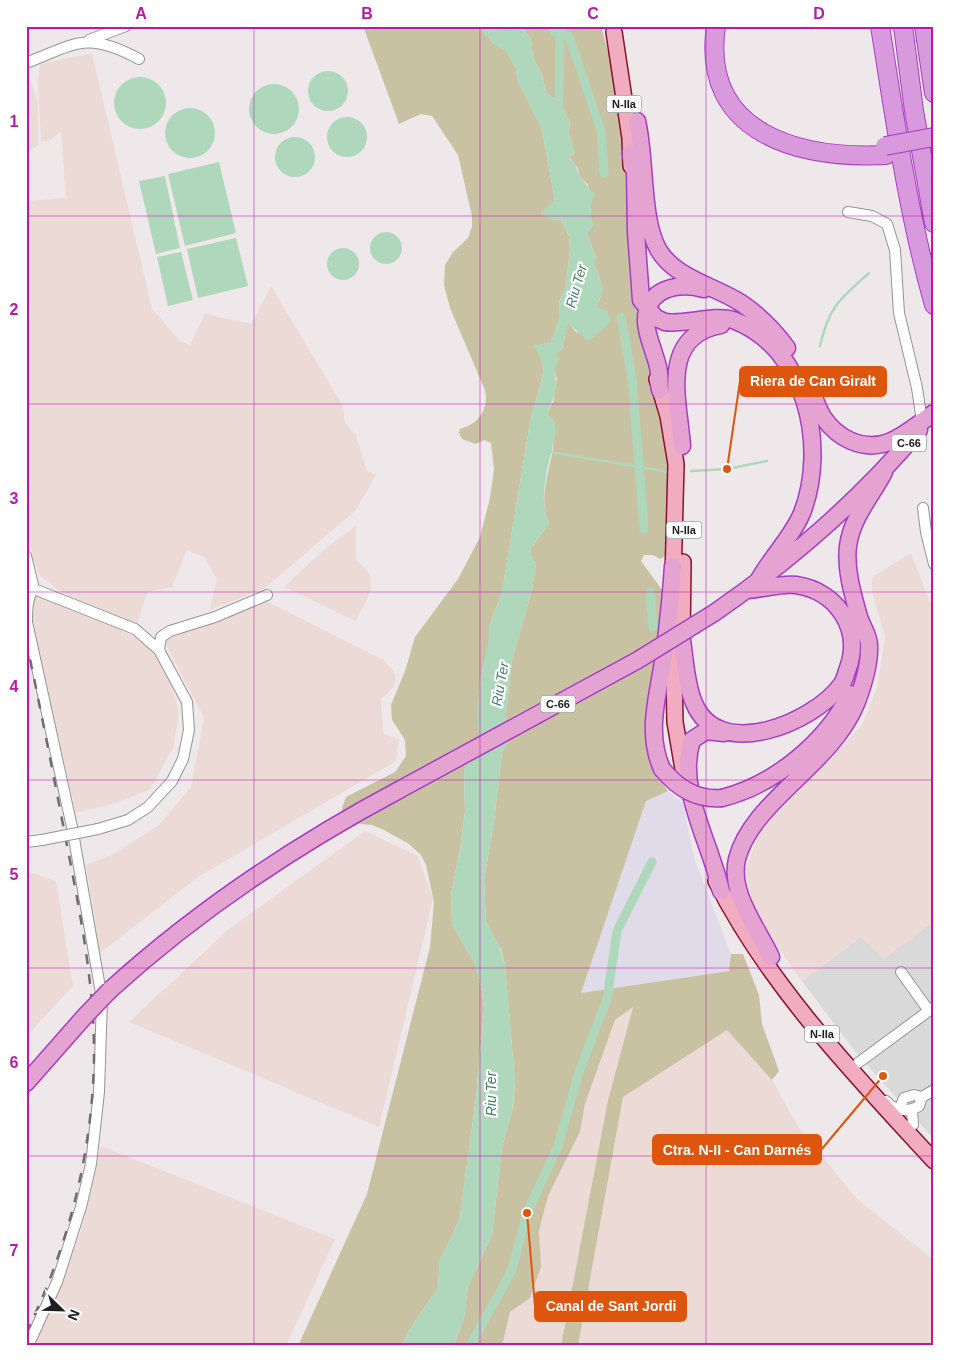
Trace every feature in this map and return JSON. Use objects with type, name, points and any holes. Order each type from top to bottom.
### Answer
[{"type":"highway","points":[[716,26],[714,53],[722,86],[735,108],[750,125],[776,141],[806,150],[854,156],[886,151],[934,148]]},
{"type":"highway","points":[[726,26],[724,55],[729,76],[739,96],[760,119],[780,132],[809,141],[886,151],[934,137]]},
{"type":"highway","points":[[880,26],[915,233],[934,305]]},
{"type":"highway","points":[[903,26],[914,111],[934,223]]},
{"type":"highway","points":[[924,26],[934,93]]},
{"type":"highway","points":[[637,121],[642,142],[648,214],[652,234],[658,249],[675,268],[728,296],[758,315],[785,345],[809,383],[822,414],[836,432],[847,440],[873,445],[888,442],[928,417]]},
{"type":"highway","points":[[631,154],[636,170],[639,281],[642,300],[647,310],[656,318],[665,322],[731,320],[752,330],[767,340],[782,358],[799,388],[806,406],[813,442],[811,481],[802,513],[788,540],[752,587]]},
{"type":"highway","points":[[660,390],[658,369],[646,324],[647,310],[652,300],[661,292],[673,286],[685,285],[728,296]]},
{"type":"highway","points":[[682,446],[676,379],[683,350],[694,336],[713,326],[738,324],[752,330]]},
{"type":"highway","name":"C-66","points":[[26,1083],[70,1032],[110,990],[164,943],[242,884],[308,842],[399,790],[638,660],[752,587],[825,528],[884,472],[928,417]]},
{"type":"highway","points":[[673,566],[668,624],[653,730],[658,759],[662,769],[673,782],[691,794],[712,799],[742,793],[760,785],[787,766],[821,735],[845,703],[863,662],[864,642],[848,566],[848,547],[852,527],[884,472]]},
{"type":"highway","points":[[722,891],[694,803],[687,770],[688,751],[692,740],[706,731],[736,734],[763,732],[816,709],[832,697],[843,683],[853,655],[851,630],[846,616],[823,594],[795,585],[782,584],[752,587]]},
{"type":"highway","points":[[771,957],[741,898],[736,878],[737,859],[745,839],[755,822],[823,755],[845,725],[855,706],[866,674],[869,644],[860,617]]},
{"type":"highway","points":[[682,640],[694,704],[707,721],[724,731],[736,734]]},
{"type":"main road","name":"N-IIa","points":[[613,29],[619,43],[629,81],[637,121],[640,232],[647,310],[682,446],[684,487],[683,701],[688,751],[694,784],[716,859],[739,906],[771,957],[858,1063],[901,1104],[931,1154]]},
{"type":"main road","name":"N-IIa","points":[[613,29],[631,154],[635,285],[644,333],[674,442],[676,464],[673,566],[673,676],[677,731],[684,775],[698,833],[722,891],[744,933],[780,984],[834,1049],[931,1154]]},
{"type":"street","points":[[26,64],[126,26]]},
{"type":"street","points":[[81,42],[105,43],[139,58]]},
{"type":"street","points":[[848,212],[872,216],[886,224],[895,250],[899,313],[917,388],[928,417]]},
{"type":"street","points":[[923,508],[926,532],[934,564]]},
{"type":"street","points":[[26,556],[34,589],[31,593],[27,609],[27,622],[72,827],[102,999],[100,1092],[91,1164],[81,1207],[57,1282],[28,1346]]},
{"type":"street","points":[[26,842],[98,829],[128,820],[148,807],[172,781],[183,759],[189,730],[186,702],[159,650],[135,629],[34,589]]},
{"type":"street","points":[[159,650],[161,636],[170,631],[215,618],[268,595]]},
{"type":"street","points":[[755,949],[768,961],[810,1014],[891,1107],[901,1104],[914,1095],[922,1097],[934,1090]]},
{"type":"street","points":[[858,1063],[932,1009],[901,972]]},
{"type":"street","points":[[901,1104],[900,1116],[931,1154]]},
{"type":"shaded area","points":[[363,26],[478,26],[494,44],[506,50],[516,69],[518,82],[542,129],[555,201],[541,213],[561,220],[569,236],[570,249],[566,287],[559,302],[560,317],[551,342],[535,346],[544,366],[542,378],[530,422],[502,592],[489,627],[489,645],[481,678],[478,704],[480,736],[464,770],[465,812],[451,895],[452,924],[475,964],[482,991],[484,1010],[476,1098],[460,1216],[440,1259],[438,1288],[409,1330],[402,1346],[298,1346],[367,1194],[430,947],[434,902],[426,865],[421,855],[409,844],[384,830],[372,825],[351,823],[343,815],[342,808],[346,797],[395,772],[406,756],[405,740],[392,720],[391,705],[405,671],[415,637],[458,579],[480,537],[490,498],[494,469],[491,443],[484,440],[476,444],[462,439],[459,433],[460,429],[467,427],[481,415],[486,397],[485,390],[450,308],[444,285],[445,265],[453,252],[468,238],[472,227],[472,216],[458,155],[432,116],[421,114],[399,124]]},
{"type":"shaded area","points":[[521,26],[601,26],[617,85],[626,151],[628,243],[636,305],[670,443],[669,554],[660,559],[653,555],[644,555],[641,561],[665,594],[659,778],[668,791],[646,801],[581,993],[729,971],[731,954],[743,954],[759,995],[762,1024],[779,1071],[772,1080],[727,1030],[623,1097],[578,1346],[561,1346],[608,1100],[633,1007],[615,1020],[585,1104],[580,1132],[548,1196],[539,1231],[541,1267],[530,1298],[510,1312],[502,1346],[454,1346],[464,1318],[468,1287],[492,1235],[502,1147],[513,1107],[515,1082],[505,965],[501,949],[486,922],[484,880],[494,821],[502,752],[508,743],[505,723],[512,660],[532,590],[536,563],[532,560],[530,549],[549,524],[544,505],[544,496],[553,435],[547,413],[553,402],[557,379],[554,369],[557,353],[562,349],[568,322],[577,333],[596,307],[600,300],[601,292],[601,283],[593,261],[596,258],[587,233],[591,211],[588,185],[579,176],[578,168],[569,157],[575,153],[568,132],[570,123],[560,103],[546,92],[541,72],[533,58],[531,39]]},
{"type":"shaded area","points":[[92,53],[152,309],[180,341],[190,345],[205,314],[251,324],[271,286],[343,406],[345,423],[356,435],[367,471],[376,475],[356,510],[265,588],[210,610],[217,579],[204,557],[187,550],[172,587],[147,592],[137,624],[88,605],[60,591],[40,576],[33,557],[26,527],[26,201],[66,198],[61,131],[49,141],[41,141],[38,80],[40,64]]},
{"type":"shaded area","points":[[26,80],[31,82],[38,104],[38,145],[26,154]]},
{"type":"shaded area","points":[[356,526],[356,559],[370,574],[371,590],[356,621],[284,587],[327,547]]},
{"type":"shaded area","points":[[911,553],[934,612],[934,921],[884,959],[861,937],[802,981],[772,939],[752,901],[745,870],[762,828],[862,725],[877,688],[885,637],[872,592],[872,577]]},
{"type":"shaded area","points":[[36,594],[121,630],[148,645],[170,679],[179,714],[173,748],[150,789],[116,803],[76,813],[31,616]]},
{"type":"shaded area","points":[[266,601],[385,661],[396,675],[393,688],[381,699],[383,733],[399,740],[396,761],[198,877],[100,953],[86,865],[112,855],[159,825],[191,787],[204,718],[163,639]]},
{"type":"shaded area","points":[[668,791],[683,803],[694,858],[731,954],[729,971],[581,993],[646,800]]},
{"type":"shaded area","points":[[365,831],[418,856],[433,899],[379,1127],[129,1022],[229,929]]},
{"type":"shaded area","points":[[26,871],[56,881],[73,986],[26,1037]]},
{"type":"shaded area","points":[[934,921],[934,1139],[858,1055],[802,981],[861,937],[884,958]]},
{"type":"shaded area","points":[[633,1006],[608,1100],[561,1346],[502,1346],[510,1312],[530,1298],[541,1267],[539,1231],[548,1196],[580,1132],[585,1104],[615,1021]]},
{"type":"shaded area","points":[[727,1029],[772,1080],[799,1128],[857,1199],[934,1260],[934,1346],[578,1346],[623,1097]]},
{"type":"shaded area","points":[[101,1146],[335,1239],[286,1346],[35,1346],[81,1231]]},
{"type":"water","name":"Riu Ter","points":[[478,26],[521,26],[531,39],[533,58],[541,72],[546,92],[560,103],[570,123],[568,132],[575,153],[570,156],[570,160],[575,162],[579,176],[595,195],[591,210],[594,225],[587,233],[596,258],[594,261],[603,288],[597,307],[607,311],[611,320],[604,329],[588,341],[568,323],[562,349],[557,353],[559,360],[554,369],[555,391],[547,413],[554,420],[556,430],[544,489],[545,513],[549,524],[530,549],[532,560],[536,563],[532,590],[512,661],[505,723],[508,743],[502,752],[494,821],[484,880],[486,922],[499,945],[505,965],[515,1082],[512,1112],[502,1147],[492,1235],[468,1287],[464,1318],[454,1346],[402,1346],[409,1330],[438,1288],[440,1259],[460,1216],[476,1098],[484,1010],[482,991],[475,964],[452,924],[451,895],[465,812],[464,770],[480,736],[478,704],[483,665],[488,645],[489,627],[502,592],[530,422],[544,366],[534,346],[551,342],[560,317],[559,302],[566,287],[570,249],[569,236],[561,220],[551,220],[541,212],[555,201],[542,129],[518,82],[516,69],[506,51],[494,44]]},
{"type":"water","points":[[332,71],[339,74],[345,80],[348,91],[347,99],[339,108],[332,111],[324,111],[317,108],[309,99],[308,87],[311,80],[320,72]]},
{"type":"water","points":[[140,77],[150,79],[158,85],[164,93],[166,103],[164,113],[158,121],[150,127],[140,129],[130,127],[122,121],[116,113],[114,103],[116,93],[122,85],[130,79]]},
{"type":"water","points":[[269,84],[279,84],[292,91],[299,104],[299,114],[292,127],[279,134],[269,134],[260,130],[253,123],[249,114],[249,104],[253,95],[260,88]]},
{"type":"water","points":[[185,108],[195,108],[208,115],[215,128],[215,138],[208,151],[195,158],[185,158],[176,154],[169,147],[165,138],[165,128],[169,119],[176,112]]},
{"type":"water","points":[[351,117],[358,120],[364,126],[367,137],[366,145],[358,154],[351,157],[343,157],[336,154],[328,145],[327,133],[330,126],[339,118]]},
{"type":"water","points":[[299,137],[306,140],[312,146],[315,157],[314,165],[306,174],[299,177],[291,177],[284,174],[276,165],[275,153],[278,146],[287,138]]},
{"type":"water","points":[[219,162],[236,233],[185,246],[168,174]]},
{"type":"water","points":[[165,176],[180,248],[156,254],[139,181]]},
{"type":"water","points":[[386,232],[392,233],[397,237],[401,242],[401,254],[397,259],[392,263],[386,264],[380,263],[375,259],[371,254],[370,248],[371,242],[375,237],[380,233]]},
{"type":"water","points":[[236,238],[248,286],[198,298],[187,249]]},
{"type":"water","points":[[343,248],[349,249],[354,253],[358,258],[358,270],[354,275],[349,279],[343,280],[337,279],[332,275],[328,270],[327,264],[328,258],[332,253],[337,249]]},
{"type":"water","points":[[181,252],[193,300],[168,306],[157,257]]},
{"type":"waterway","points":[[552,26],[555,32],[569,36],[601,131],[604,173]]},
{"type":"waterway","points":[[559,113],[560,26]]},
{"type":"waterway","points":[[820,346],[827,321],[837,304],[869,273]]},
{"type":"waterway","points":[[621,317],[632,378],[644,529]]},
{"type":"waterway","points":[[550,452],[669,472]]},
{"type":"waterway","points":[[691,471],[727,469],[767,461]]},
{"type":"waterway","points":[[650,592],[653,627]]},
{"type":"waterway","points":[[470,1346],[512,1270],[527,1213],[558,1146],[579,1072],[607,999],[617,931],[652,862]]},
{"type":"railway","points":[[26,640],[81,922],[94,1032],[92,1096],[83,1166],[75,1200],[54,1268],[26,1333]]},
{"type":"place","name":"Riera de Can Giralt","points":[[727,469]]},
{"type":"place","name":"Ctra. N-II - Can Darnés","points":[[883,1076]]},
{"type":"place","name":"Canal de Sant Jordi","points":[[527,1213]]}]
